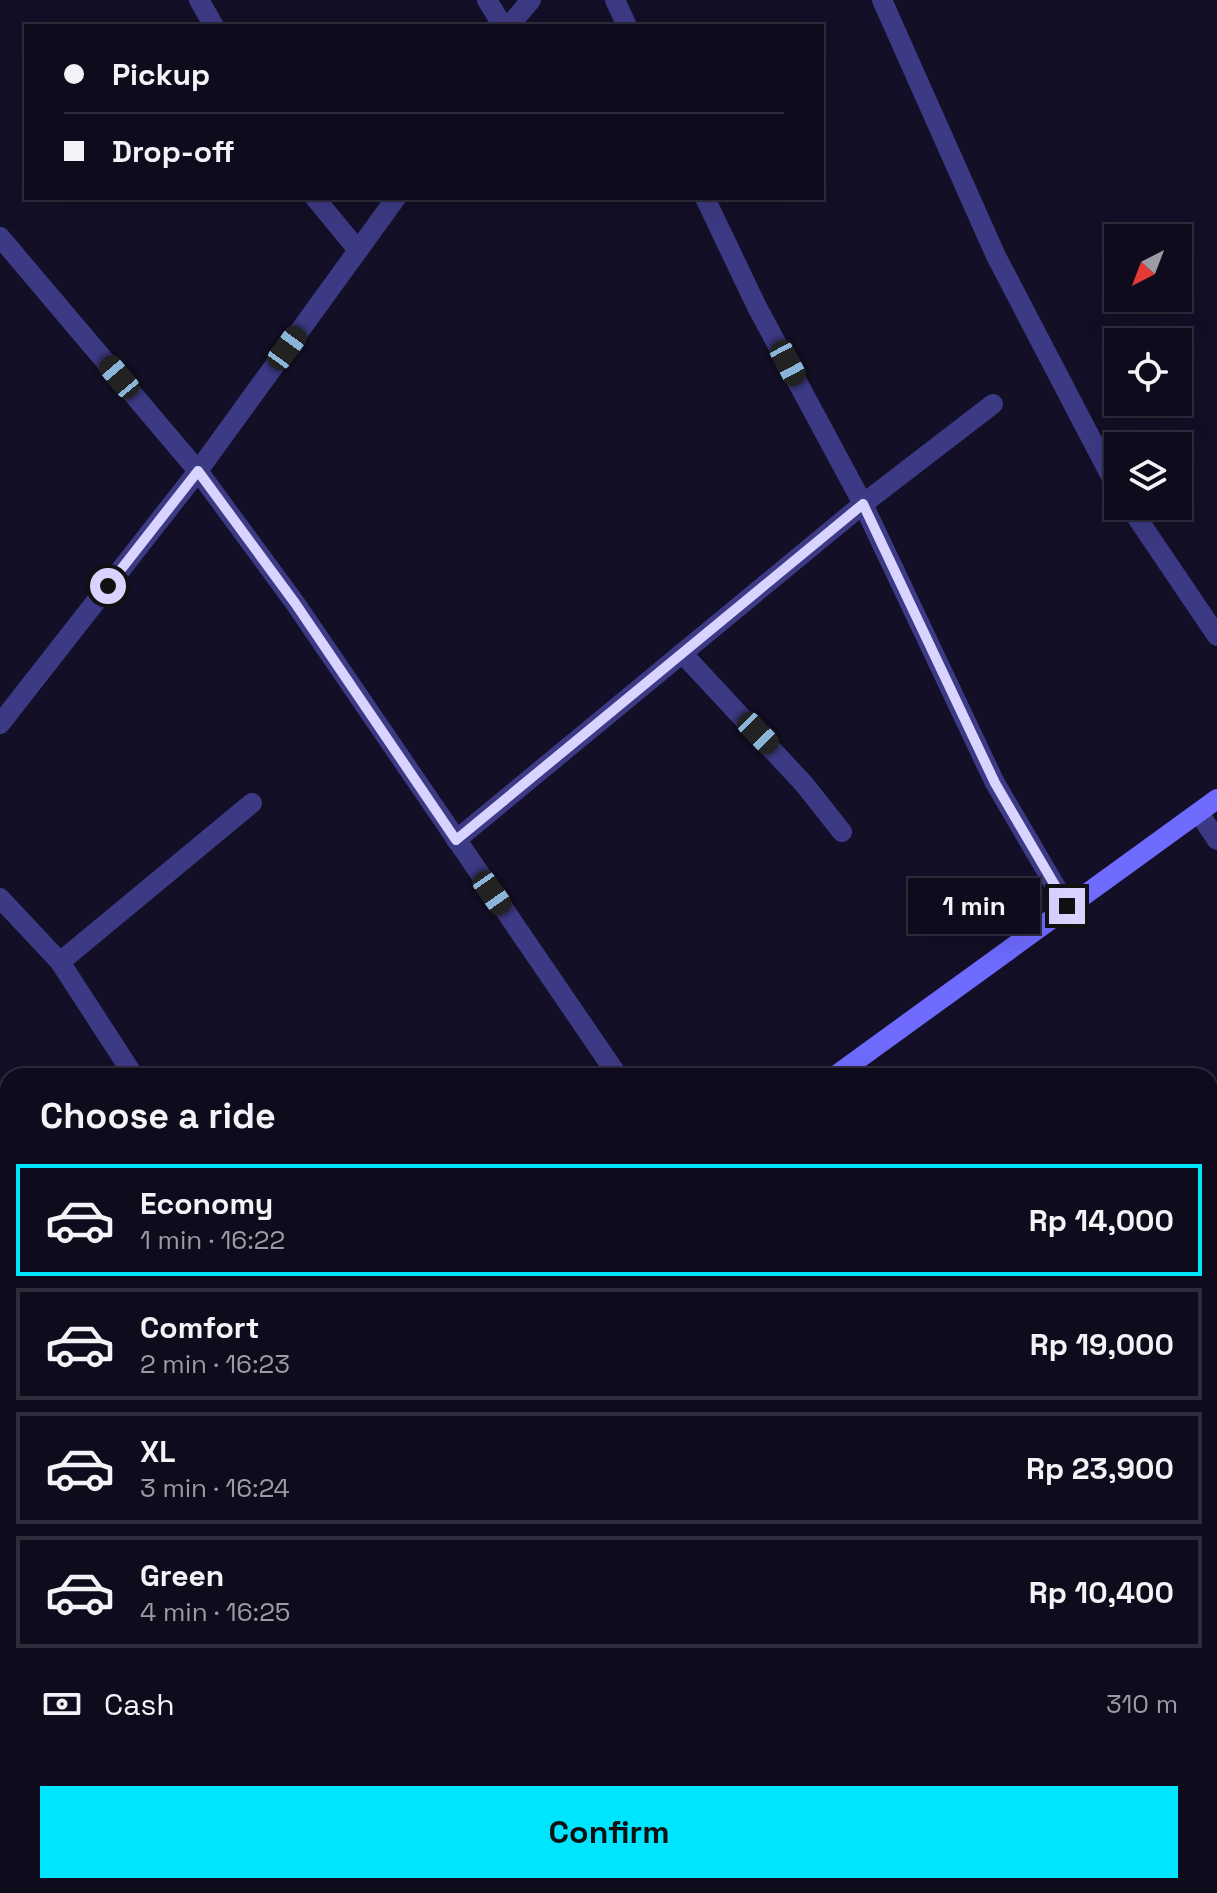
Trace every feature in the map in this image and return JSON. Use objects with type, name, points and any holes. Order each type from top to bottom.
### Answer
[{"type":"street","points":[[199,0],[213,24]]},
{"type":"street","points":[[487,0],[502,24]]},
{"type":"street","points":[[511,24],[531,0]]},
{"type":"street","points":[[615,0],[626,24]]},
{"type":"street","points":[[882,0],[996,256],[1104,463]]},
{"type":"street","points":[[317,200],[358,250]]},
{"type":"street","points":[[0,724],[198,471],[395,200]]},
{"type":"street","points":[[706,200],[757,307],[863,504],[995,783],[1067,906]]},
{"type":"street","points":[[0,237],[198,471],[295,603],[613,1068]]},
{"type":"street","points":[[456,840],[863,504],[993,404]]},
{"type":"street","points":[[1138,520],[1217,636]]},
{"type":"street","points":[[682,653],[785,762],[842,832]]},
{"type":"street","points":[[846,1068],[1217,799]]},
{"type":"street","points":[[60,962],[252,803]]},
{"type":"street","points":[[1199,813],[1217,840]]},
{"type":"street","points":[[0,898],[60,962],[129,1068]]},
{"type":"route","points":[[108,586],[198,471],[295,603],[456,840],[863,504],[995,783],[1067,906]]}]
